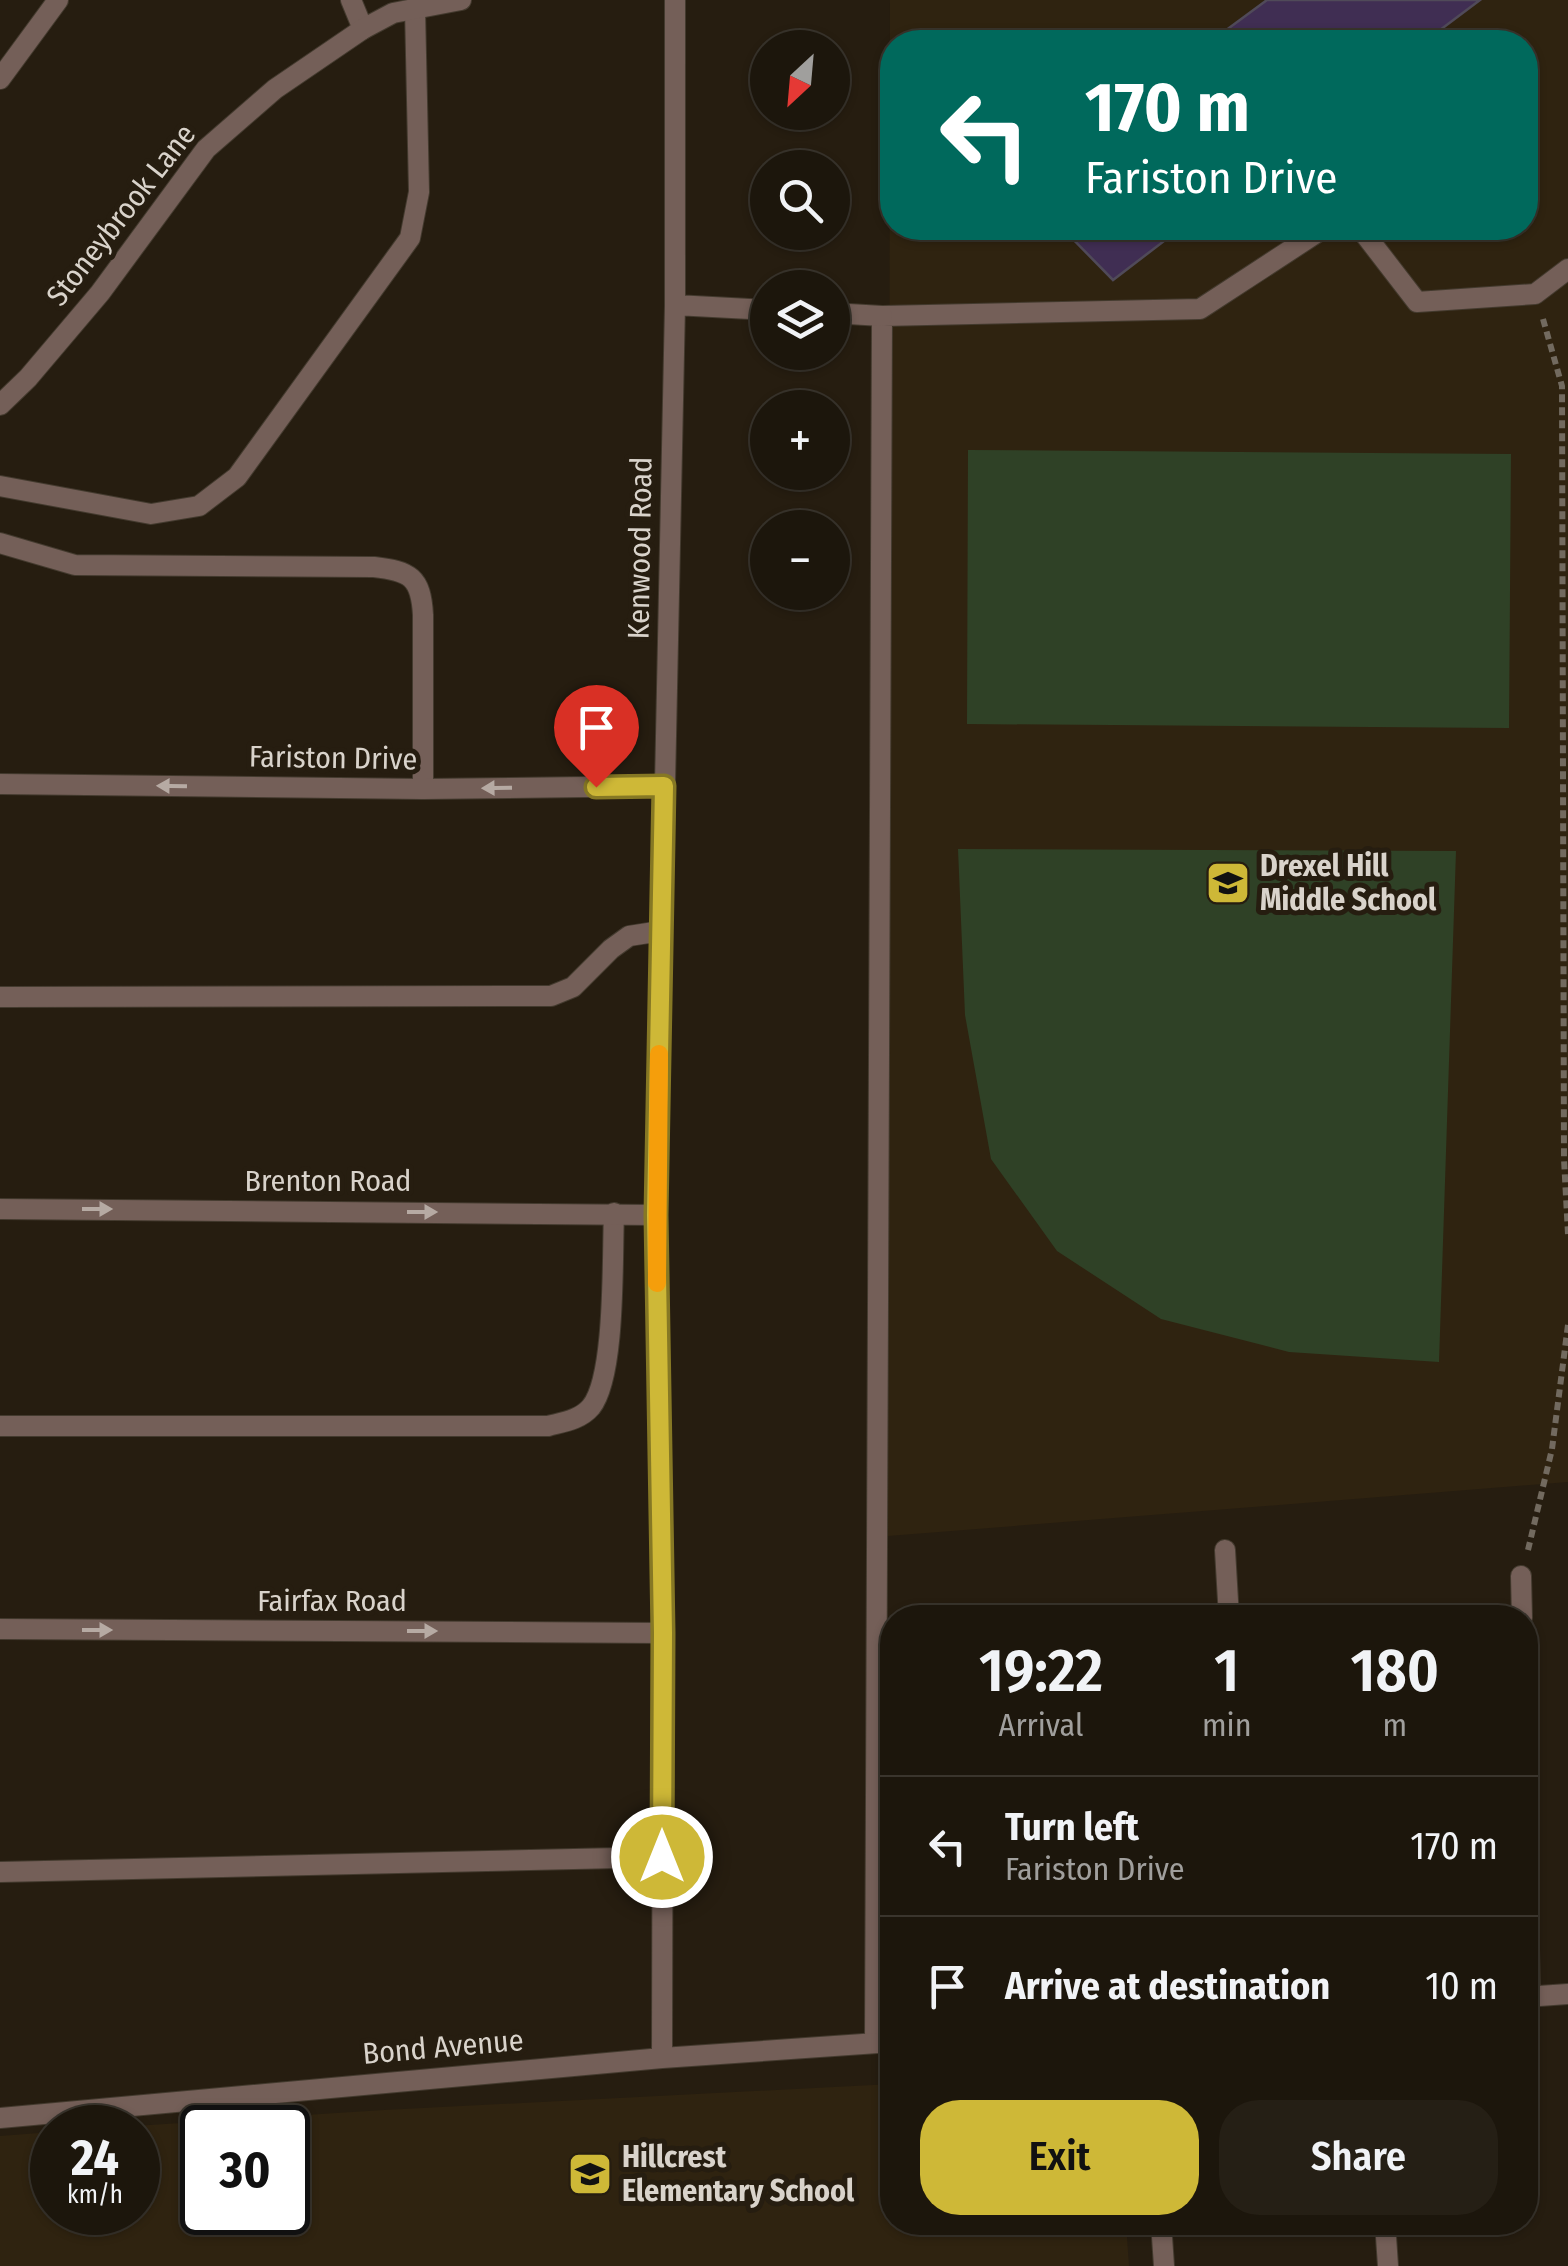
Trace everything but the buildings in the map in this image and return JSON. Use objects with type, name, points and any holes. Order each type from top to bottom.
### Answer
[{"type":"street","points":[[0,79],[58,0]]},
{"type":"street","points":[[351,0],[363,29]]},
{"type":"street","name":"Stoneybrook Lane","points":[[0,405],[100,293],[206,149],[275,89],[363,29],[393,13],[460,0]]},
{"type":"street","name":"Kenwood Road","points":[[662,2058],[663,1633],[656,1215],[675,305],[675,0]]},
{"type":"street","points":[[0,486],[151,514],[199,506],[236,477],[410,238],[419,192],[415,9]]},
{"type":"street","points":[[850,314],[1200,309],[1306,240]]},
{"type":"street","points":[[1369,240],[1418,302],[1535,294],[1568,269]]},
{"type":"street","points":[[675,305],[750,309]]},
{"type":"street","points":[[882,316],[883,1605]]},
{"type":"street","points":[[0,543],[76,565],[374,568],[398,570],[412,577],[422,592],[423,790]]},
{"type":"street","name":"Fariston Drive","points":[[0,784],[423,790],[664,786]]},
{"type":"street","points":[[0,998],[551,996],[573,987],[630,936],[661,931]]},
{"type":"street","name":"Brenton Road","points":[[0,1209],[656,1215]]},
{"type":"street","points":[[0,1426],[548,1426],[573,1420],[590,1409],[606,1372],[614,1214]]},
{"type":"street","points":[[1226,1550],[1228,1605]]},
{"type":"street","points":[[1522,1576],[1522,1605]]},
{"type":"street","name":"Fairfax Road","points":[[0,1629],[663,1633]]},
{"type":"street","points":[[0,1872],[662,1857]]},
{"type":"street","points":[[1538,1996],[1568,1994]]},
{"type":"street","name":"Bond Avenue","points":[[0,2118],[662,2058],[880,2042]]},
{"type":"street","points":[[1162,2235],[1164,2266]]},
{"type":"street","points":[[1386,2235],[1388,2266]]},
{"type":"path","points":[[1535,294],[1562,386],[1564,1159],[1568,1234]]},
{"type":"path","points":[[1522,1576],[1552,1449],[1568,1325]]},
{"type":"shaded area","name":"Drexel Hill Middle School","points":[[890,0],[1568,0],[1568,1482],[888,1536],[890,240],[1538,240],[1538,30],[890,30]]},
{"type":"shaded area","name":"Hillcrest Elementary School","points":[[880,2085],[880,2235],[1127,2235],[1129,2266],[0,2266],[0,2136],[30,2134],[30,2235],[160,2235],[160,2124],[180,2123],[180,2235],[310,2235],[310,2115]]},
{"type":"green space","points":[[968,450],[1511,454],[1509,728],[967,724]]},
{"type":"green space","points":[[958,849],[1456,851],[1439,1362],[1289,1352],[1161,1319],[1057,1251],[991,1159],[965,1015]]},
{"type":"slow traffic","points":[[657,1283],[659,1054]]},
{"type":"place","name":"Drexel Hill Middle School","points":[[1228,883]]},
{"type":"place","name":"Hillcrest Elementary School","points":[[590,2174]]},
{"type":"route","points":[[596,787],[664,786],[656,1215],[663,1633],[662,1857]]}]
